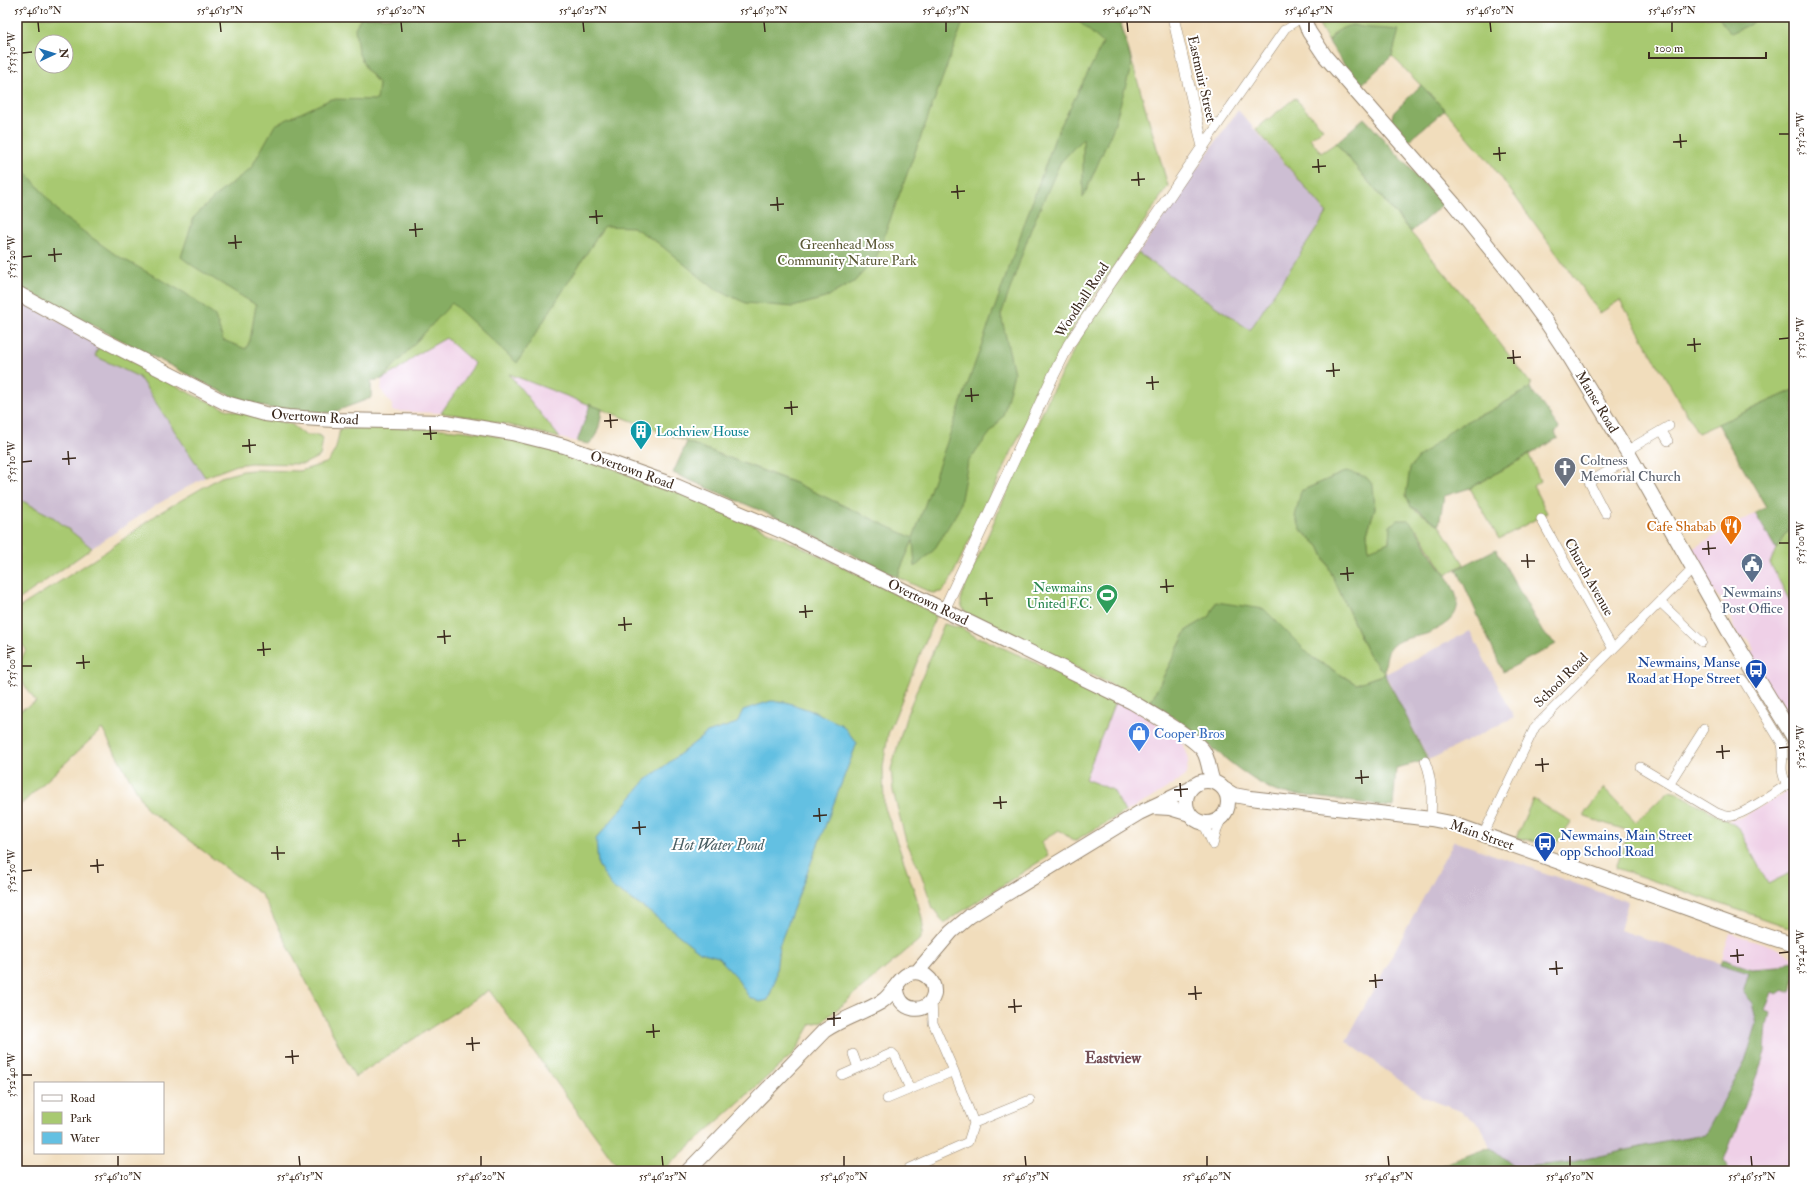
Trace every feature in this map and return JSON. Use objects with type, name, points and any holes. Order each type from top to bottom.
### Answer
[{"type":"main road","name":"Manse Road","points":[[1303,17],[1309,32],[1325,56],[1459,210],[1543,318],[1571,359],[1629,455],[1728,630],[1794,738]]},
{"type":"main road","name":"Overtown Road","points":[[17,293],[101,339],[226,403],[265,414],[288,417],[334,420],[446,422],[512,433],[564,446],[676,486],[786,533],[1132,702],[1202,748],[1218,786]]},
{"type":"main road","points":[[1195,818],[1186,802],[1193,787],[1202,778],[1208,762]]},
{"type":"main road","points":[[923,975],[940,946],[955,928],[970,916],[1072,853],[1151,807],[1201,782],[1218,786],[1228,800],[1224,813]]},
{"type":"main road","name":"Main Street","points":[[1218,786],[1234,794],[1250,798],[1431,819],[1451,823],[1737,926],[1794,944]]},
{"type":"main road","points":[[1151,807],[1170,808],[1195,818],[1212,822],[1241,800],[1250,798]]},
{"type":"main road","points":[[688,1171],[824,1031],[838,1022],[886,998],[899,981],[907,974],[923,975],[934,988],[932,998],[926,1006],[909,1007],[882,1005],[868,1008]]},
{"type":"main road","points":[[897,985],[899,999],[909,1007]]},
{"type":"street","name":"Eastmuir Street","points":[[1173,17],[1205,143]]},
{"type":"street","points":[[1284,30],[1303,17]]},
{"type":"street","name":"Woodhall Road","points":[[944,610],[1052,376],[1069,344],[1205,143],[1284,30]]},
{"type":"street","points":[[1605,513],[1589,482],[1666,429],[1668,441]]},
{"type":"street","name":"Church Avenue","points":[[1541,519],[1612,648]]},
{"type":"street","name":"School Road","points":[[1483,835],[1535,727],[1612,648],[1661,603],[1693,569]]},
{"type":"street","points":[[1661,603],[1702,642]]},
{"type":"street","points":[[1640,767],[1717,813],[1726,816],[1733,816],[1746,810],[1790,782],[1781,769],[1784,752],[1782,744],[1743,680]]},
{"type":"street","points":[[1669,784],[1704,729]]},
{"type":"street","points":[[1425,761],[1430,774],[1432,798],[1431,819]]},
{"type":"street","points":[[1195,818],[1206,829],[1214,845],[1217,828],[1224,813]]},
{"type":"street","points":[[909,1168],[968,1142],[974,1122],[933,1023],[932,998]]},
{"type":"street","points":[[909,1007],[924,1014],[933,1023]]},
{"type":"street","points":[[842,1075],[892,1053],[895,1056],[910,1089]]},
{"type":"street","points":[[853,1054],[858,1068]]},
{"type":"street","points":[[887,1099],[954,1071]]},
{"type":"street","points":[[974,1122],[1030,1100]]},
{"type":"shaded area","points":[[1238,110],[1327,213],[1250,330],[1138,253]]},
{"type":"shaded area","points":[[17,299],[100,343],[95,356],[139,377],[205,477],[156,505],[92,548],[53,517],[17,498]]},
{"type":"shaded area","points":[[446,338],[475,364],[441,413],[392,411],[392,405],[381,390],[382,379],[401,368],[416,355]]},
{"type":"shaded area","points":[[508,373],[589,404],[590,408],[577,442],[560,438]]},
{"type":"shaded area","points":[[1755,513],[1776,549],[1770,563],[1794,609],[1794,728],[1749,653],[1754,650],[1748,639],[1739,637],[1734,629],[1729,613],[1722,600],[1707,586],[1690,550]]},
{"type":"shaded area","points":[[1470,631],[1514,717],[1429,760],[1385,674]]},
{"type":"shaded area","points":[[1116,699],[1161,726],[1175,737],[1183,744],[1189,758],[1186,774],[1183,778],[1148,800],[1125,812],[1113,790],[1085,779]]},
{"type":"shaded area","points":[[1794,788],[1794,871],[1768,884],[1738,828],[1727,821],[1742,817]]},
{"type":"shaded area","points":[[1454,841],[1628,902],[1620,930],[1749,973],[1743,993],[1752,1003],[1757,1023],[1746,1059],[1705,1135],[1659,1143],[1572,1162],[1516,1168],[1490,1147],[1481,1125],[1460,1111],[1421,1096],[1346,1041]]},
{"type":"shaded area","points":[[1730,933],[1775,947],[1792,956],[1791,960],[1779,967],[1752,969],[1722,959]]},
{"type":"shaded area","points":[[1794,985],[1794,1171],[1733,1171],[1728,1169],[1724,1160],[1765,1052],[1767,1025],[1770,1013],[1765,1011],[1772,992],[1777,994],[1783,990],[1791,993]]},
{"type":"green space","name":"Greenhead Moss Community Nature Park","points":[[17,17],[1119,17],[1168,186],[1074,326],[1052,367],[948,585],[941,592],[932,593],[897,577],[913,539],[795,483],[509,374],[560,438],[486,420],[441,413],[475,364],[446,338],[416,355],[401,368],[382,379],[371,381],[371,398],[269,408],[236,398],[17,286]]},
{"type":"green space","points":[[361,17],[965,17],[876,258],[854,282],[825,298],[793,307],[746,303],[715,289],[658,243],[633,227],[604,226],[517,363],[452,303],[382,379],[371,381],[371,398],[331,413],[269,408],[236,398],[17,286],[17,161],[62,216],[116,255],[185,293],[215,316],[223,340],[246,349],[250,340],[256,305],[181,257],[194,217],[219,193],[251,168],[275,125],[331,99],[377,100],[379,84],[366,69],[358,52],[355,28]]},
{"type":"green space","points":[[1074,17],[1119,17],[1132,64],[1113,129],[1083,198],[1083,138],[1060,163],[1031,229],[1001,315],[1014,373],[1003,416],[968,462],[959,509],[934,550],[915,567],[913,540],[897,577],[785,521],[673,473],[687,442],[795,483],[913,538],[1056,135],[1103,43]]},
{"type":"green space","points":[[1315,17],[1794,17],[1794,390],[1698,433],[1620,300],[1600,313],[1492,165],[1445,110],[1392,56],[1398,30],[1363,28],[1353,25],[1334,33],[1329,42]]},
{"type":"green space","points":[[1719,17],[1762,17],[1757,18],[1749,25],[1731,33]]},
{"type":"green space","points":[[1352,25],[1399,30],[1392,56],[1359,87],[1329,42],[1338,31]]},
{"type":"green space","points":[[1421,85],[1445,110],[1408,141],[1391,122],[1393,113]]},
{"type":"green space","points":[[1295,98],[1323,129],[1310,138],[1321,153],[1336,143],[1463,295],[1531,384],[1530,388],[1488,412],[1475,417],[1419,457],[1411,507],[1439,525],[1464,564],[1446,575],[1417,529],[1390,527],[1389,542],[1369,551],[1367,533],[1375,508],[1347,471],[1301,491],[1302,531],[1319,546],[1368,654],[1385,674],[1356,684],[1313,658],[1264,609],[1211,616],[1187,630],[1150,703],[969,616],[963,609],[961,603],[962,596],[1050,395],[1085,329],[1138,253],[1250,330],[1327,213],[1256,129]]},
{"type":"green space","points":[[1364,118],[1443,204],[1411,232],[1336,143]]},
{"type":"green space","points":[[100,343],[191,394],[226,409],[291,424],[305,435],[318,435],[323,438],[320,456],[304,464],[250,463],[237,465],[205,477],[139,377],[95,356]]},
{"type":"green space","points":[[1530,388],[1559,428],[1555,433],[1558,438],[1470,488],[1444,496],[1439,525],[1418,510],[1411,507],[1406,495],[1410,468],[1419,457],[1454,428],[1488,412]]},
{"type":"green space","points":[[1794,390],[1794,522],[1776,549],[1755,513],[1766,507],[1718,424]]},
{"type":"green space","points":[[589,404],[602,409],[600,424],[597,432],[589,444],[577,442],[589,408]]},
{"type":"green space","points":[[379,426],[482,433],[538,446],[605,466],[648,481],[774,534],[936,615],[888,734],[883,767],[884,805],[916,896],[922,918],[922,934],[919,940],[823,1021],[811,1024],[795,1052],[662,1171],[621,1171],[489,990],[355,1077],[262,895],[147,809],[102,729],[17,808],[17,712],[36,702],[17,674],[17,669],[26,649],[17,639],[17,609],[104,553],[159,513],[221,477],[253,470],[300,471],[326,463],[336,448],[340,429]]},
{"type":"green space","points":[[1529,455],[1540,481],[1533,486],[1547,513],[1499,539],[1470,488]]},
{"type":"green space","points":[[1347,471],[1366,477],[1373,485],[1375,508],[1367,533],[1369,550],[1389,542],[1390,526],[1397,520],[1408,520],[1448,578],[1453,588],[1457,598],[1457,607],[1454,616],[1445,624],[1431,632],[1401,640],[1392,646],[1387,655],[1385,674],[1368,654],[1319,546],[1302,531],[1295,517],[1301,491]]},
{"type":"green space","points":[[17,498],[53,517],[92,548],[17,601]]},
{"type":"green space","points":[[1794,522],[1794,609],[1770,563],[1776,549]]},
{"type":"green space","points":[[1496,549],[1543,633],[1556,644],[1503,672],[1457,569]]},
{"type":"green space","points":[[1216,602],[1264,609],[1313,658],[1356,684],[1385,674],[1428,760],[1396,768],[1393,807],[1277,792],[1253,779],[1184,725],[1150,703],[1187,630],[1210,616]]},
{"type":"green space","points":[[944,624],[961,628],[978,638],[979,637],[1116,699],[1085,779],[1113,790],[1125,812],[1074,841],[1059,830],[1041,842],[1048,856],[944,923],[933,908],[920,871],[906,841],[893,791],[891,769],[907,714]]},
{"type":"green space","points":[[1604,788],[1636,822],[1669,791],[1678,793],[1738,827],[1768,884],[1794,871],[1794,929],[1616,868],[1629,831],[1585,817],[1585,813]]},
{"type":"green space","points":[[1533,799],[1572,822],[1554,847],[1516,837]]},
{"type":"green space","points":[[1722,959],[1752,969],[1779,967],[1791,960],[1794,961],[1794,985],[1791,993],[1783,990],[1777,994],[1772,992],[1765,1011],[1770,1013],[1767,1025],[1765,1052],[1724,1160],[1728,1169],[1727,1171],[1426,1171],[1490,1147],[1516,1168],[1572,1162],[1659,1143],[1705,1135],[1746,1059],[1757,1023],[1752,1003],[1743,993],[1749,973],[1720,964]]},
{"type":"green space","points":[[1309,1169],[1426,1171],[1308,1171]]},
{"type":"water","name":"Hot Water Pond","points":[[771,701],[786,702],[815,712],[842,725],[857,743],[779,946],[775,981],[768,1000],[760,1002],[749,997],[734,974],[718,957],[700,952],[647,910],[612,887],[598,865],[596,839],[645,781],[707,733],[737,723],[743,710]]},
{"type":"place","name":"Lochview House","points":[[641,450]]},
{"type":"place","name":"Coltness Memorial Church","points":[[1565,488]]},
{"type":"place","name":"Cafe Shabab","points":[[1731,546]]},
{"type":"place","name":"Newmains Post Office","points":[[1752,584]]},
{"type":"place","name":"Newmains United F.C.","points":[[1107,614]]},
{"type":"place","name":"Newmains, Manse Road at Hope Street","points":[[1756,690]]},
{"type":"place","name":"Cooper Bros","points":[[1139,752]]},
{"type":"place","name":"Newmains, Main Street opp School Road","points":[[1545,862]]},
{"type":"district","name":"Eastview","points":[[1113,1058]]}]
